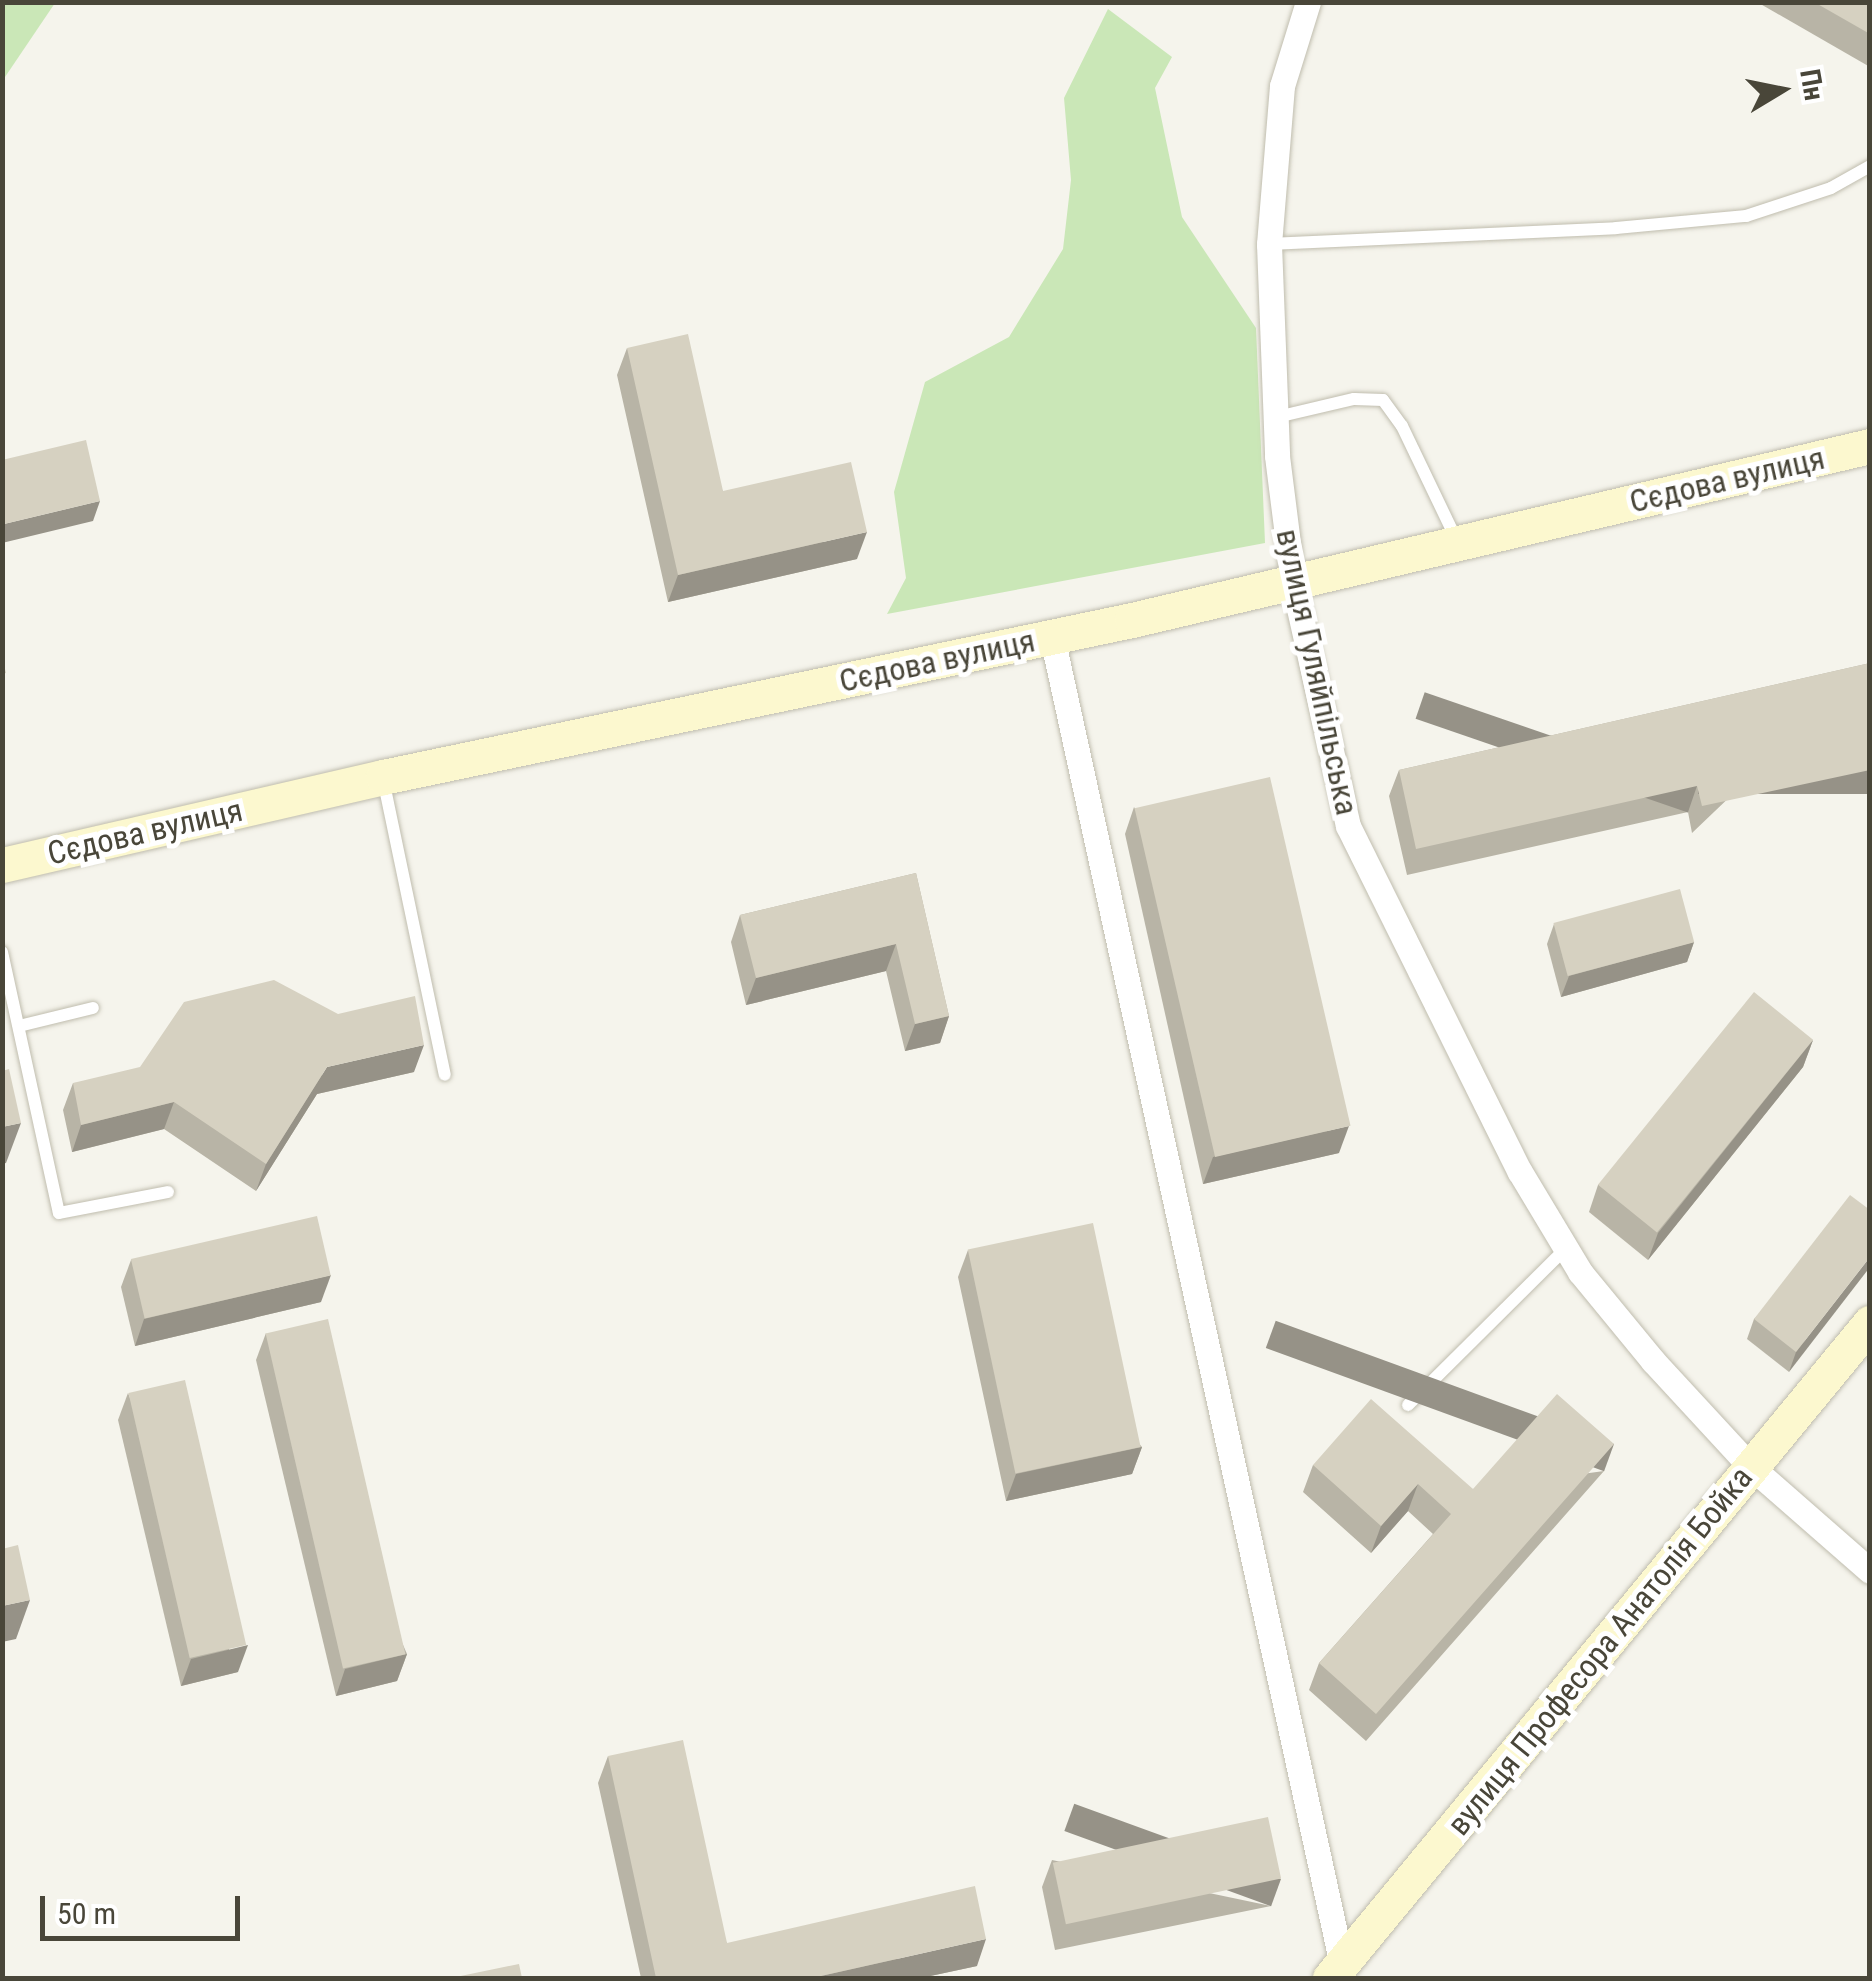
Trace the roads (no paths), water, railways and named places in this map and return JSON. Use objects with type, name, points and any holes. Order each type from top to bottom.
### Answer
[{"type":"street","name":"вулиця Гуляйпільська","points":[[1308,2],[1282,86],[1269,244],[1277,456],[1294,582],[1348,826],[1520,1172],[1566,1248],[1653,1361],[1750,1466],[1870,1571]]},
{"type":"street","name":"Сєдова вулиця","points":[[2,865],[383,777],[1052,637],[1870,446]]},
{"type":"street","points":[[1052,637],[1336,1972]]},
{"type":"street","name":"вулиця Професора Анатолія Бойка","points":[[1336,1972],[1870,1323]]},
{"type":"lane","points":[[1269,244],[1616,228],[1746,216],[1831,188],[1870,166]]},
{"type":"lane","points":[[1277,416],[1354,399],[1382,400],[1402,426],[1458,543]]},
{"type":"lane","points":[[383,777],[445,1076]]},
{"type":"lane","points":[[2,952],[59,1212],[168,1192]]},
{"type":"lane","points":[[18,1026],[93,1008]]},
{"type":"lane","points":[[1408,1406],[1566,1248]]}]
